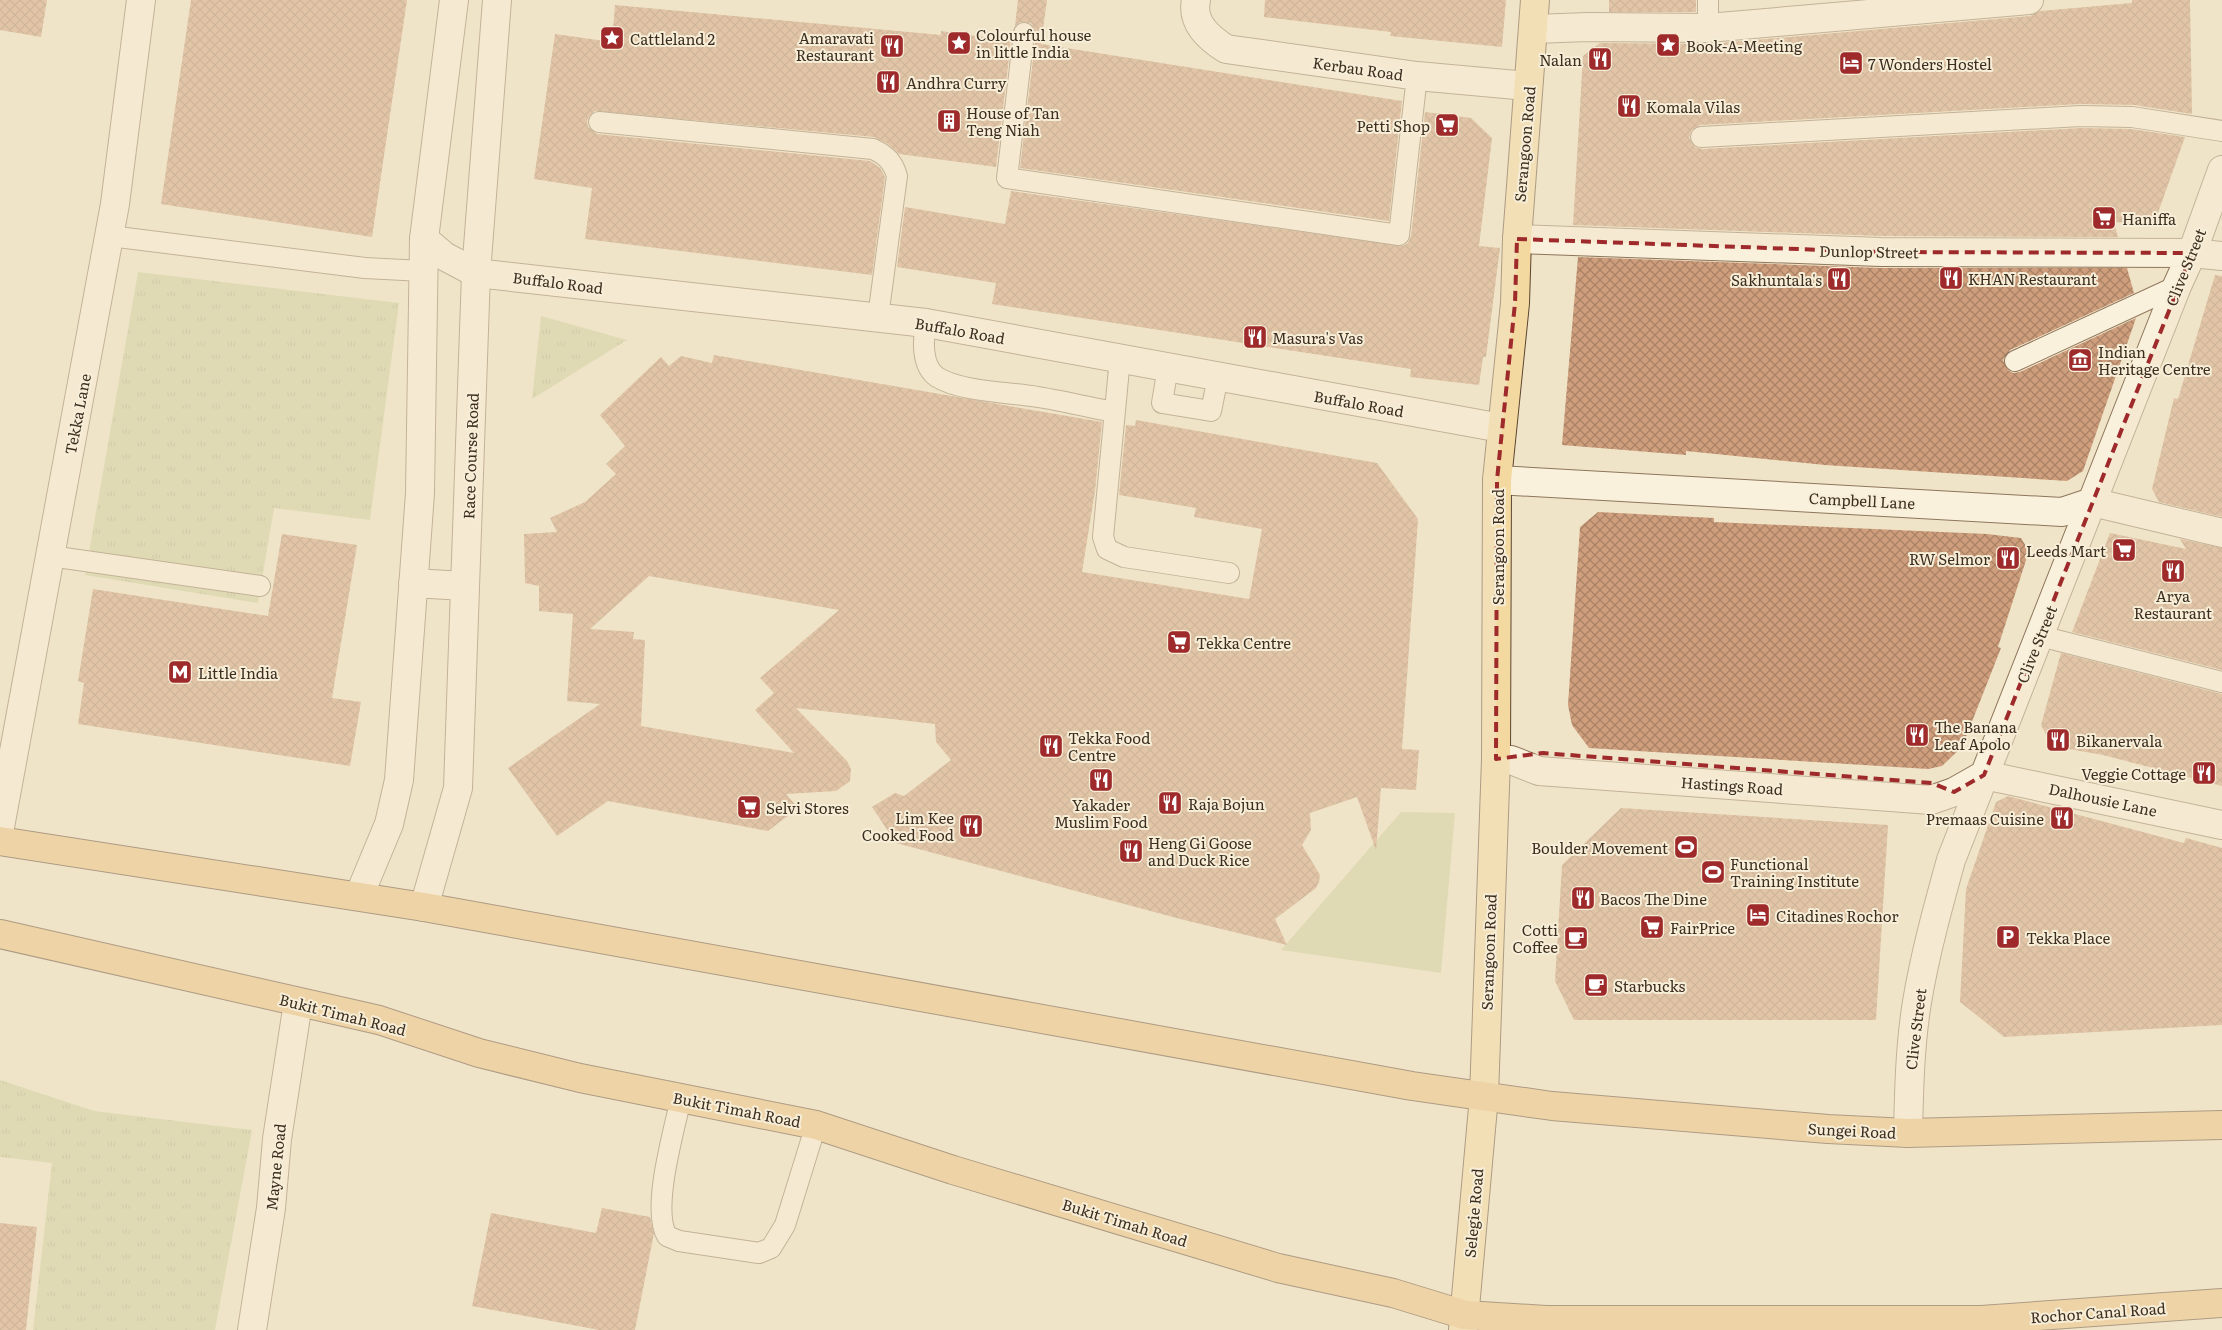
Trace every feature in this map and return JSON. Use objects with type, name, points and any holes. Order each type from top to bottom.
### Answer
[{"type":"highway","points":[[0,841],[424,907],[1412,1086],[1484,1096]]},
{"type":"highway","name":"Bukit Timah Road","points":[[0,934],[379,1020],[479,1053],[580,1078],[816,1125],[953,1170],[1278,1268],[1393,1293],[1464,1322]]},
{"type":"highway","name":"Sungei Road","points":[[1484,1096],[1552,1106],[1828,1129],[1908,1133],[2222,1125]]},
{"type":"highway","name":"Rochor Canal Road","points":[[1464,1322],[1546,1320],[1981,1320],[2222,1303]]},
{"type":"main road","name":"Serangoon Road","points":[[1484,1096],[1504,759],[1497,480],[1515,303],[1517,240],[1535,0]]},
{"type":"main road","name":"Selegie Road","points":[[1464,1322],[1484,1096]]},
{"type":"street","name":"Tekka Lane","points":[[0,826],[110,236],[141,0]]},
{"type":"street","points":[[359,896],[389,824],[400,780],[420,493],[424,239],[454,0]]},
{"type":"street","name":"Race Course Road","points":[[424,907],[458,788],[476,273],[497,0]]},
{"type":"street","points":[[1534,29],[1588,27],[1708,28],[2015,0]]},
{"type":"street","name":"Kerbau Road","points":[[1197,12],[1209,38],[1226,49],[1417,76],[1528,86]]},
{"type":"street","name":"Clive Street","points":[[1908,1133],[1910,1075],[1921,984],[1951,860],[2177,286],[2192,253],[2222,170]]},
{"type":"street","name":"Buffalo Road","points":[[424,239],[444,256],[476,273],[926,323],[1501,428]]},
{"type":"street","name":"Dunlop Street","points":[[1517,240],[1881,252],[2192,253],[2222,256]]},
{"type":"street","name":"Campbell Lane","points":[[1497,480],[2062,512],[2092,502]]},
{"type":"street","points":[[2092,502],[2222,533]]},
{"type":"street","points":[[413,583],[465,586]]},
{"type":"street","name":"Hastings Road","points":[[1504,759],[1543,753],[1932,782],[1954,792],[1984,775]]},
{"type":"street","name":"Dalhousie Lane","points":[[1984,775],[2222,824]]},
{"type":"street","name":"Mayne Road","points":[[252,1330],[271,1208],[276,1139],[298,1003]]},
{"type":"lane","points":[[1708,0],[1708,28]]},
{"type":"lane","points":[[1024,33],[1007,178],[1398,235],[1417,76]]},
{"type":"lane","points":[[1700,137],[2081,116],[2132,117],[2222,131]]},
{"type":"lane","points":[[599,122],[873,149],[882,153],[889,159],[897,176],[878,317]]},
{"type":"lane","points":[[110,236],[365,268],[423,271]]},
{"type":"lane","points":[[2015,361],[2177,286]]},
{"type":"lane","points":[[926,323],[923,343],[928,365],[936,376],[958,385],[1040,397],[1113,412]]},
{"type":"lane","points":[[1120,358],[1113,412],[1103,537],[1108,549],[1124,557],[1229,573]]},
{"type":"lane","points":[[1168,367],[1162,403],[1211,411],[1218,376]]},
{"type":"lane","points":[[50,556],[260,586]]},
{"type":"lane","points":[[2040,636],[2222,682]]},
{"type":"lane","points":[[681,1098],[664,1180],[661,1218],[662,1228],[667,1236],[679,1241],[759,1253],[771,1248],[785,1224],[816,1125]]},
{"type":"highlighted area","points":[[1517,239],[1881,252],[2192,253],[1984,775],[1954,792],[1932,783],[1543,753],[1496,759],[1497,480],[1515,303]]},
{"type":"green space","points":[[138,272],[399,303],[370,520],[274,508],[258,603],[85,575]]},
{"type":"green space","points":[[541,316],[627,340],[532,399]]},
{"type":"green space","points":[[1401,812],[1455,813],[1441,973],[1281,950]]},
{"type":"green space","points":[[0,1080],[94,1111],[252,1130],[215,1330],[33,1330],[52,1163],[0,1157]]},
{"type":"building","points":[[0,0],[47,0],[41,37],[0,30]]},
{"type":"building","points":[[191,0],[407,0],[372,237],[161,204]]},
{"type":"building","points":[[1018,0],[1047,0],[1041,44],[1402,101],[1389,221],[1020,168],[1036,34],[1031,23],[1020,22],[1015,26]]},
{"type":"building","points":[[1265,0],[1506,0],[1502,47],[1390,36],[1391,32],[1264,17]]},
{"type":"building","points":[[1609,0],[1696,0],[1696,12],[1609,12]]},
{"type":"building","points":[[2132,0],[2190,0],[2192,114],[2134,105],[2080,104],[1700,125],[1691,131],[1689,138],[1695,147],[1702,149],[2081,128],[2131,129],[2185,137],[2154,224],[2114,222],[2118,237],[1881,236],[1573,225],[1583,56],[1600,43],[1709,44],[2030,16],[2040,11],[2132,3]]},
{"type":"building","points":[[615,5],[941,35],[941,31],[1011,41],[996,167],[899,154],[888,144],[874,137],[595,111],[589,116],[587,121],[588,127],[597,134],[870,161],[880,168],[885,177],[872,275],[585,239],[592,188],[534,179],[555,34],[612,42]]},
{"type":"building","points":[[1425,112],[1471,118],[1492,138],[1479,246],[1500,248],[1486,357],[1483,357],[1479,385],[1410,377],[1411,369],[992,304],[996,283],[897,267],[905,207],[1005,224],[1011,191],[1403,246],[1408,243],[1411,236]]},
{"type":"building","points":[[1578,257],[1881,268],[2127,268],[2134,293],[2010,350],[2003,360],[2008,370],[2013,373],[2020,372],[2136,318],[2083,471],[2067,481],[1825,465],[1686,451],[1686,455],[1562,445]]},
{"type":"building","points":[[2215,275],[2222,276],[2222,517],[2159,502],[2152,489],[2174,398],[2178,399]]},
{"type":"building","name":"Tekka Centre","points":[[714,355],[1102,422],[1095,491],[1082,572],[1249,599],[1262,529],[1194,517],[1196,508],[1119,495],[1126,425],[1135,426],[1136,420],[1377,463],[1418,519],[1402,749],[1419,750],[1416,790],[1381,788],[1376,850],[1357,797],[1310,813],[1311,830],[1302,845],[1320,875],[1319,882],[1316,888],[1275,919],[1287,945],[1184,920],[896,843],[872,807],[895,793],[904,796],[951,760],[936,742],[935,724],[796,708],[847,761],[851,769],[850,781],[836,791],[786,794],[798,808],[768,831],[608,801],[557,836],[508,768],[600,704],[567,701],[573,614],[539,611],[539,586],[525,583],[524,534],[557,532],[550,518],[585,502],[616,474],[606,464],[625,446],[600,415],[661,357],[669,366],[681,356],[712,363]],"holes":[[[649,576],[839,610],[760,678],[774,693],[755,710],[794,753],[641,726],[645,640],[633,639],[634,632],[590,629]]]},
{"type":"building","points":[[1598,512],[1714,518],[1714,522],[1987,534],[2021,538],[2029,551],[1998,647],[2001,648],[1962,747],[1942,766],[1928,769],[1589,748],[1572,725],[1568,705],[1580,527]]},
{"type":"building","points":[[2110,533],[2186,549],[2180,539],[2222,548],[2222,670],[2072,632]]},
{"type":"building","points":[[282,534],[357,545],[332,698],[361,702],[350,766],[78,724],[84,683],[78,681],[93,589],[268,616]]},
{"type":"building","points":[[2061,653],[2222,694],[2222,786],[2103,755],[2052,746],[2041,725]]},
{"type":"building","points":[[2008,796],[2184,843],[2186,838],[2222,848],[2222,1025],[2004,1037],[1960,1002],[1966,889],[1996,802]]},
{"type":"building","points":[[1621,808],[1888,825],[1876,1020],[1574,1020],[1555,981],[1562,865]]},
{"type":"building","points":[[602,1208],[650,1217],[654,1233],[635,1330],[599,1330],[472,1306],[491,1213],[596,1233]]},
{"type":"building","points":[[0,1223],[37,1227],[26,1330],[0,1330]]},
{"type":"place","name":"Cattleland 2","points":[[612,38]]},
{"type":"place","name":"Colourful house in little India","points":[[959,43]]},
{"type":"place","name":"Book-A-Meeting","points":[[1668,45]]},
{"type":"place","name":"Amaravati Restaurant","points":[[892,46]]},
{"type":"place","name":"Nalan","points":[[1600,59]]},
{"type":"place","name":"7 Wonders Hostel","points":[[1851,63]]},
{"type":"place","name":"Andhra Curry","points":[[888,82]]},
{"type":"place","name":"Komala Vilas","points":[[1629,106]]},
{"type":"place","name":"House of Tan Teng Niah","points":[[949,121]]},
{"type":"place","name":"Petti Shop","points":[[1447,125]]},
{"type":"place","name":"Haniffa","points":[[2104,218]]},
{"type":"place","name":"KHAN Restaurant","points":[[1951,278]]},
{"type":"place","name":"Sakhuntala's","points":[[1839,279]]},
{"type":"place","name":"Masura's Vas","points":[[1255,337]]},
{"type":"place","name":"Indian Heritage Centre","points":[[2080,360]]},
{"type":"place","name":"Leeds Mart","points":[[2124,550]]},
{"type":"place","name":"RW Selmor","points":[[2008,558]]},
{"type":"place","name":"Arya Restaurant","points":[[2173,571]]},
{"type":"place","name":"Tekka Centre","points":[[1179,642]]},
{"type":"place","name":"Little India","points":[[180,672]]},
{"type":"place","name":"The Banana Leaf Apolo","points":[[1917,735]]},
{"type":"place","name":"Bikanervala","points":[[2058,740]]},
{"type":"place","name":"Tekka Food Centre","points":[[1051,746]]},
{"type":"place","name":"Veggie Cottage","points":[[2204,773]]},
{"type":"place","name":"Yakader Muslim Food","points":[[1101,780]]},
{"type":"place","name":"Raja Bojun","points":[[1170,803]]},
{"type":"place","name":"Selvi Stores","points":[[749,807]]},
{"type":"place","name":"Premaas Cuisine","points":[[2062,818]]},
{"type":"place","name":"Lim Kee Cooked Food","points":[[971,826]]},
{"type":"place","name":"Boulder Movement","points":[[1686,847]]},
{"type":"place","name":"Heng Gi Goose and Duck Rice","points":[[1131,851]]},
{"type":"place","name":"Functional Training Institute","points":[[1713,872]]},
{"type":"place","name":"Bacos The Dine","points":[[1583,898]]},
{"type":"place","name":"Citadines Rochor","points":[[1758,915]]},
{"type":"place","name":"FairPrice","points":[[1652,927]]},
{"type":"place","name":"Tekka Place","points":[[2008,937]]},
{"type":"place","name":"Cotti Coffee","points":[[1576,938]]},
{"type":"place","name":"Starbucks","points":[[1596,985]]}]
